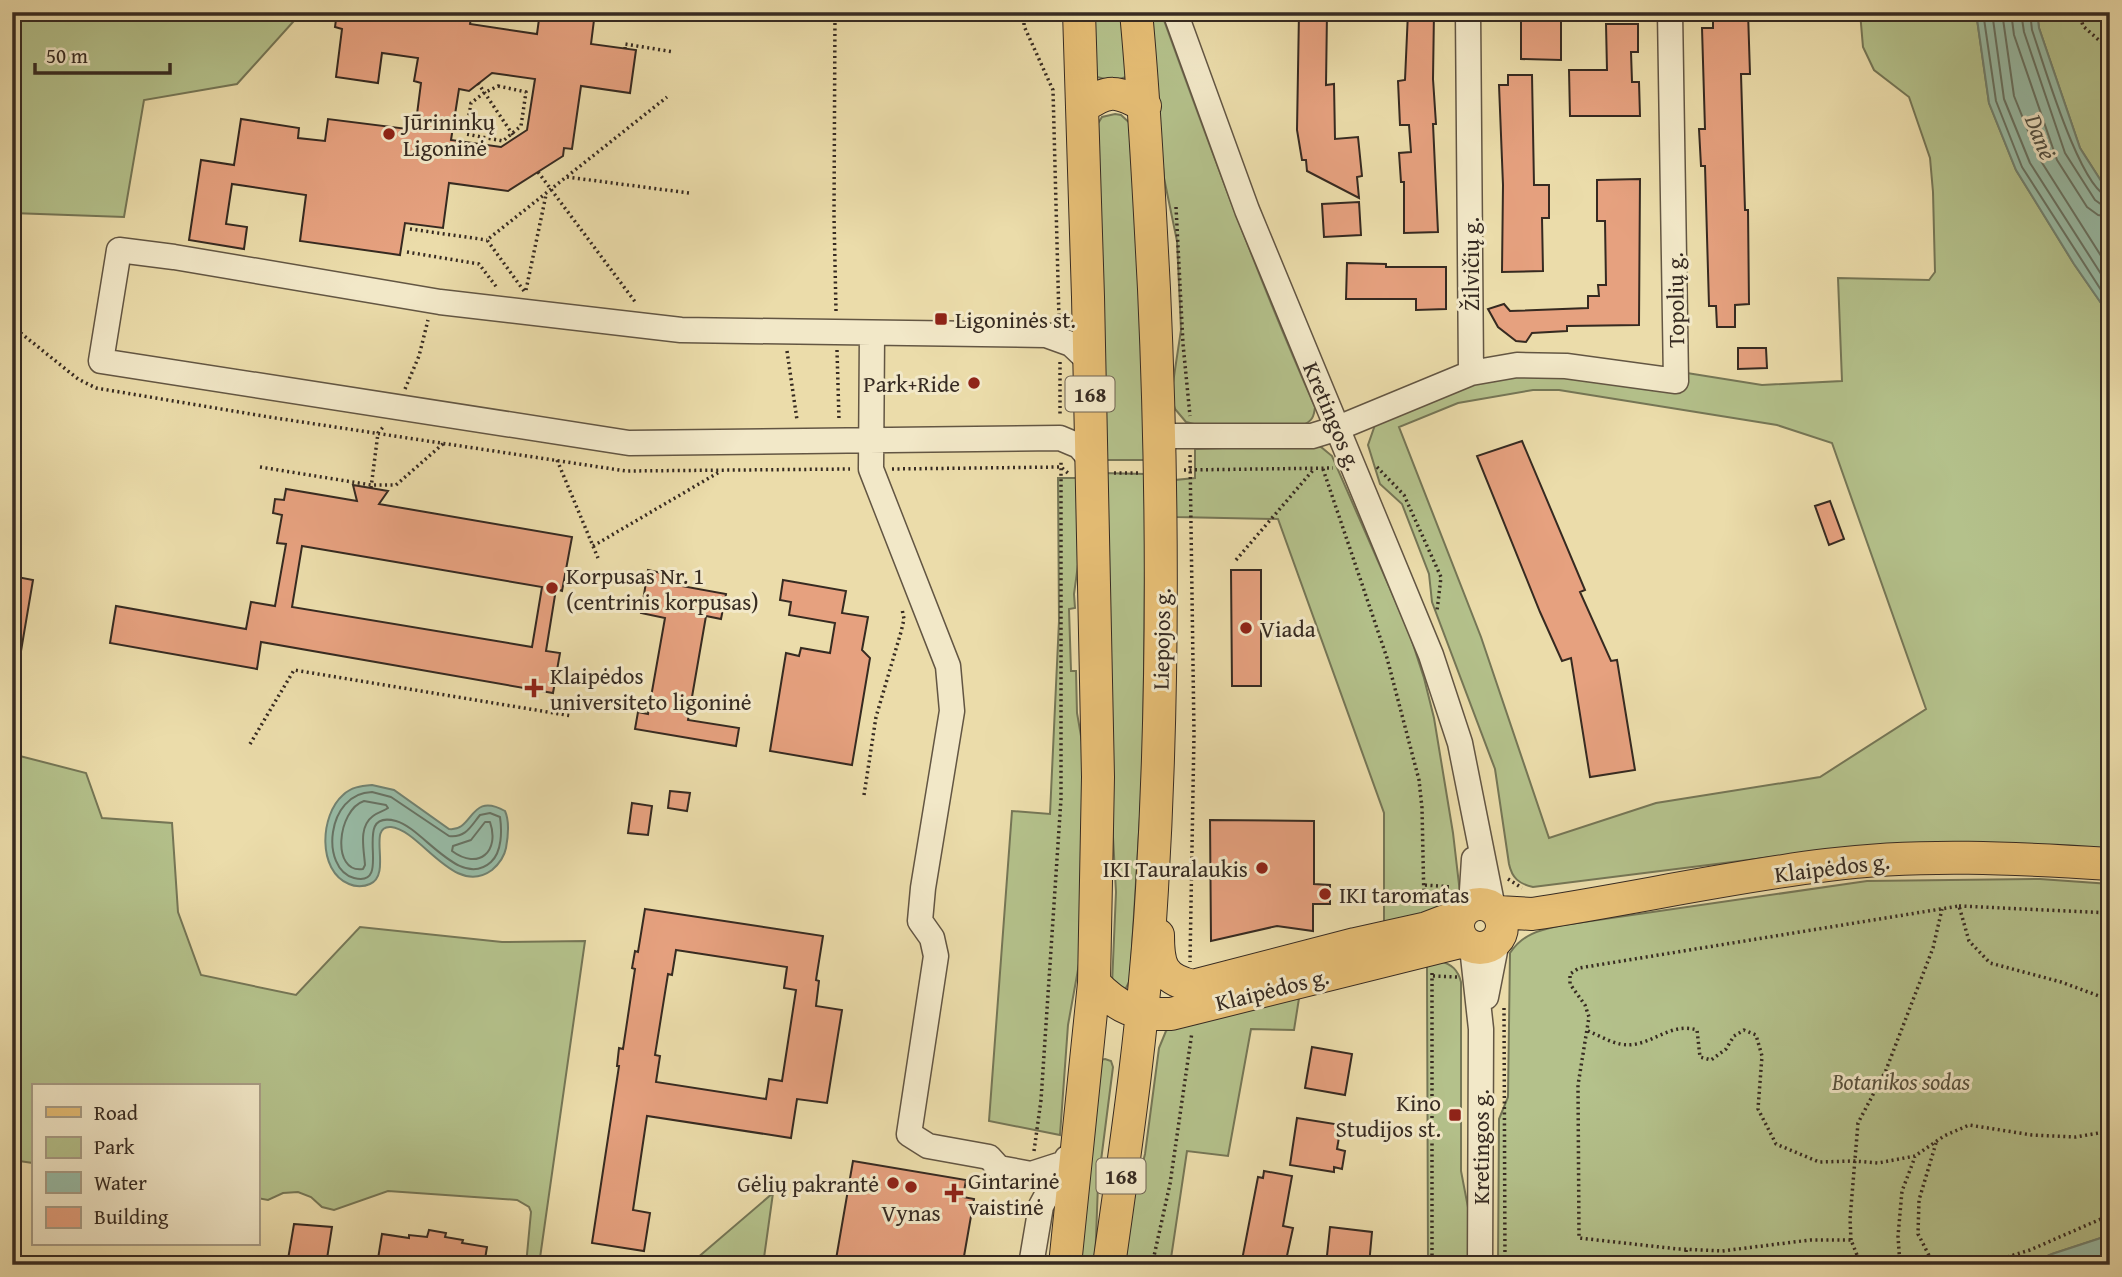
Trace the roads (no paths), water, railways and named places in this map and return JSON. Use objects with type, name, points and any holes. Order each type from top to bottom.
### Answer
[{"type":"main road","name":"168","points":[[1065,1265],[1070,1152],[1088,1054],[1094,983],[1098,777],[1079,12]]},
{"type":"main road","name":"Liepojos g.","points":[[1109,1265],[1136,1062],[1175,1005],[1151,914],[1176,436],[1136,12]]},
{"type":"main road","points":[[1082,108],[1100,95],[1116,93],[1145,106]]},
{"type":"main road","name":"Klaipėdos g.","points":[[1175,1005],[1429,938],[1481,931],[1544,912],[1827,865],[1919,857],[1987,857],[2110,864]]},
{"type":"main road","points":[[1131,1097],[1145,1079],[1156,1028],[1175,1005],[1171,978],[1158,958],[1157,929],[1151,914]]},
{"type":"main road","points":[[1094,983],[1117,1004],[1175,1005]]},
{"type":"main road","points":[[1088,1054],[1100,1045],[1111,1044],[1121,1048],[1136,1062]]},
{"type":"street","name":"Kretingos g.","points":[[1175,12],[1247,210],[1416,615],[1445,695],[1465,767],[1482,856],[1480,1265]]},
{"type":"street","name":"Žilvičių g.","points":[[1468,12],[1471,373]]},
{"type":"street","name":"Topolių g.","points":[[1471,373],[1517,365],[1566,366],[1676,381],[1670,12]]},
{"type":"street","points":[[1089,361],[1081,351],[1055,335],[681,330],[440,302],[119,250],[101,361],[629,443],[1060,438],[1079,446],[1092,466]]},
{"type":"street","points":[[1055,335],[1069,323],[1088,297]]},
{"type":"street","points":[[872,334],[869,439],[871,469],[948,666],[952,711],[923,888],[920,921],[932,938],[936,956],[909,1134],[928,1146],[989,1157],[999,1168],[1031,1174],[1070,1152]]},
{"type":"street","points":[[1176,436],[1312,436],[1338,428],[1471,373]]},
{"type":"street","points":[[1060,438],[1081,416],[1090,394]]},
{"type":"street","name":"Kretingos g.","points":[[1474,823],[1473,895],[1481,931],[1493,955],[1481,1029]]},
{"type":"street","name":"Klaipėdos g.","points":[[1482,856],[1503,892],[1514,902],[1544,912]]},
{"type":"street","points":[[1429,938],[1456,959],[1481,931]]},
{"type":"street","points":[[1031,1265],[1041,1206],[1070,1152]]},
{"type":"street","points":[[1031,1174],[1041,1206]]},
{"type":"water","name":"Danė","points":[[1976,12],[2037,12],[2039,28],[2080,148],[2110,195],[2110,316],[2074,264],[2016,170],[1989,103]]},
{"type":"water","points":[[372,785],[394,790],[449,829],[463,825],[478,809],[485,806],[505,811],[508,834],[503,858],[492,870],[478,876],[464,876],[438,860],[402,831],[391,827],[384,828],[380,834],[380,861],[376,879],[365,886],[349,884],[331,867],[325,842],[326,829],[335,804],[346,792],[360,786]]},
{"type":"water","points":[[2110,1235],[2110,1265],[2027,1265],[2052,1254]]},
{"type":"place","name":"Jūrininkų Ligoninė","points":[[389,134]]},
{"type":"place","name":"Ligoninės st.","points":[[941,319]]},
{"type":"place","name":"Park+Ride","points":[[974,383]]},
{"type":"place","name":"Korpusas Nr. 1 (centrinis korpusas)","points":[[552,588]]},
{"type":"place","name":"Viada","points":[[1246,628]]},
{"type":"place","name":"Klaipėdos universiteto ligoninė","points":[[534,688]]},
{"type":"place","name":"IKI Tauralaukis","points":[[1262,868]]},
{"type":"place","name":"IKI taromatas","points":[[1325,894]]},
{"type":"place","name":"Kino Studijos st.","points":[[1455,1115]]},
{"type":"place","name":"Gėlių pakrantė","points":[[893,1183]]},
{"type":"place","name":"Vynas","points":[[911,1187]]},
{"type":"place","name":"Gintarinė vaistinė","points":[[954,1193]]},
{"type":"park label","name":"Botanikos sodas","points":[[1901,1081]]}]
